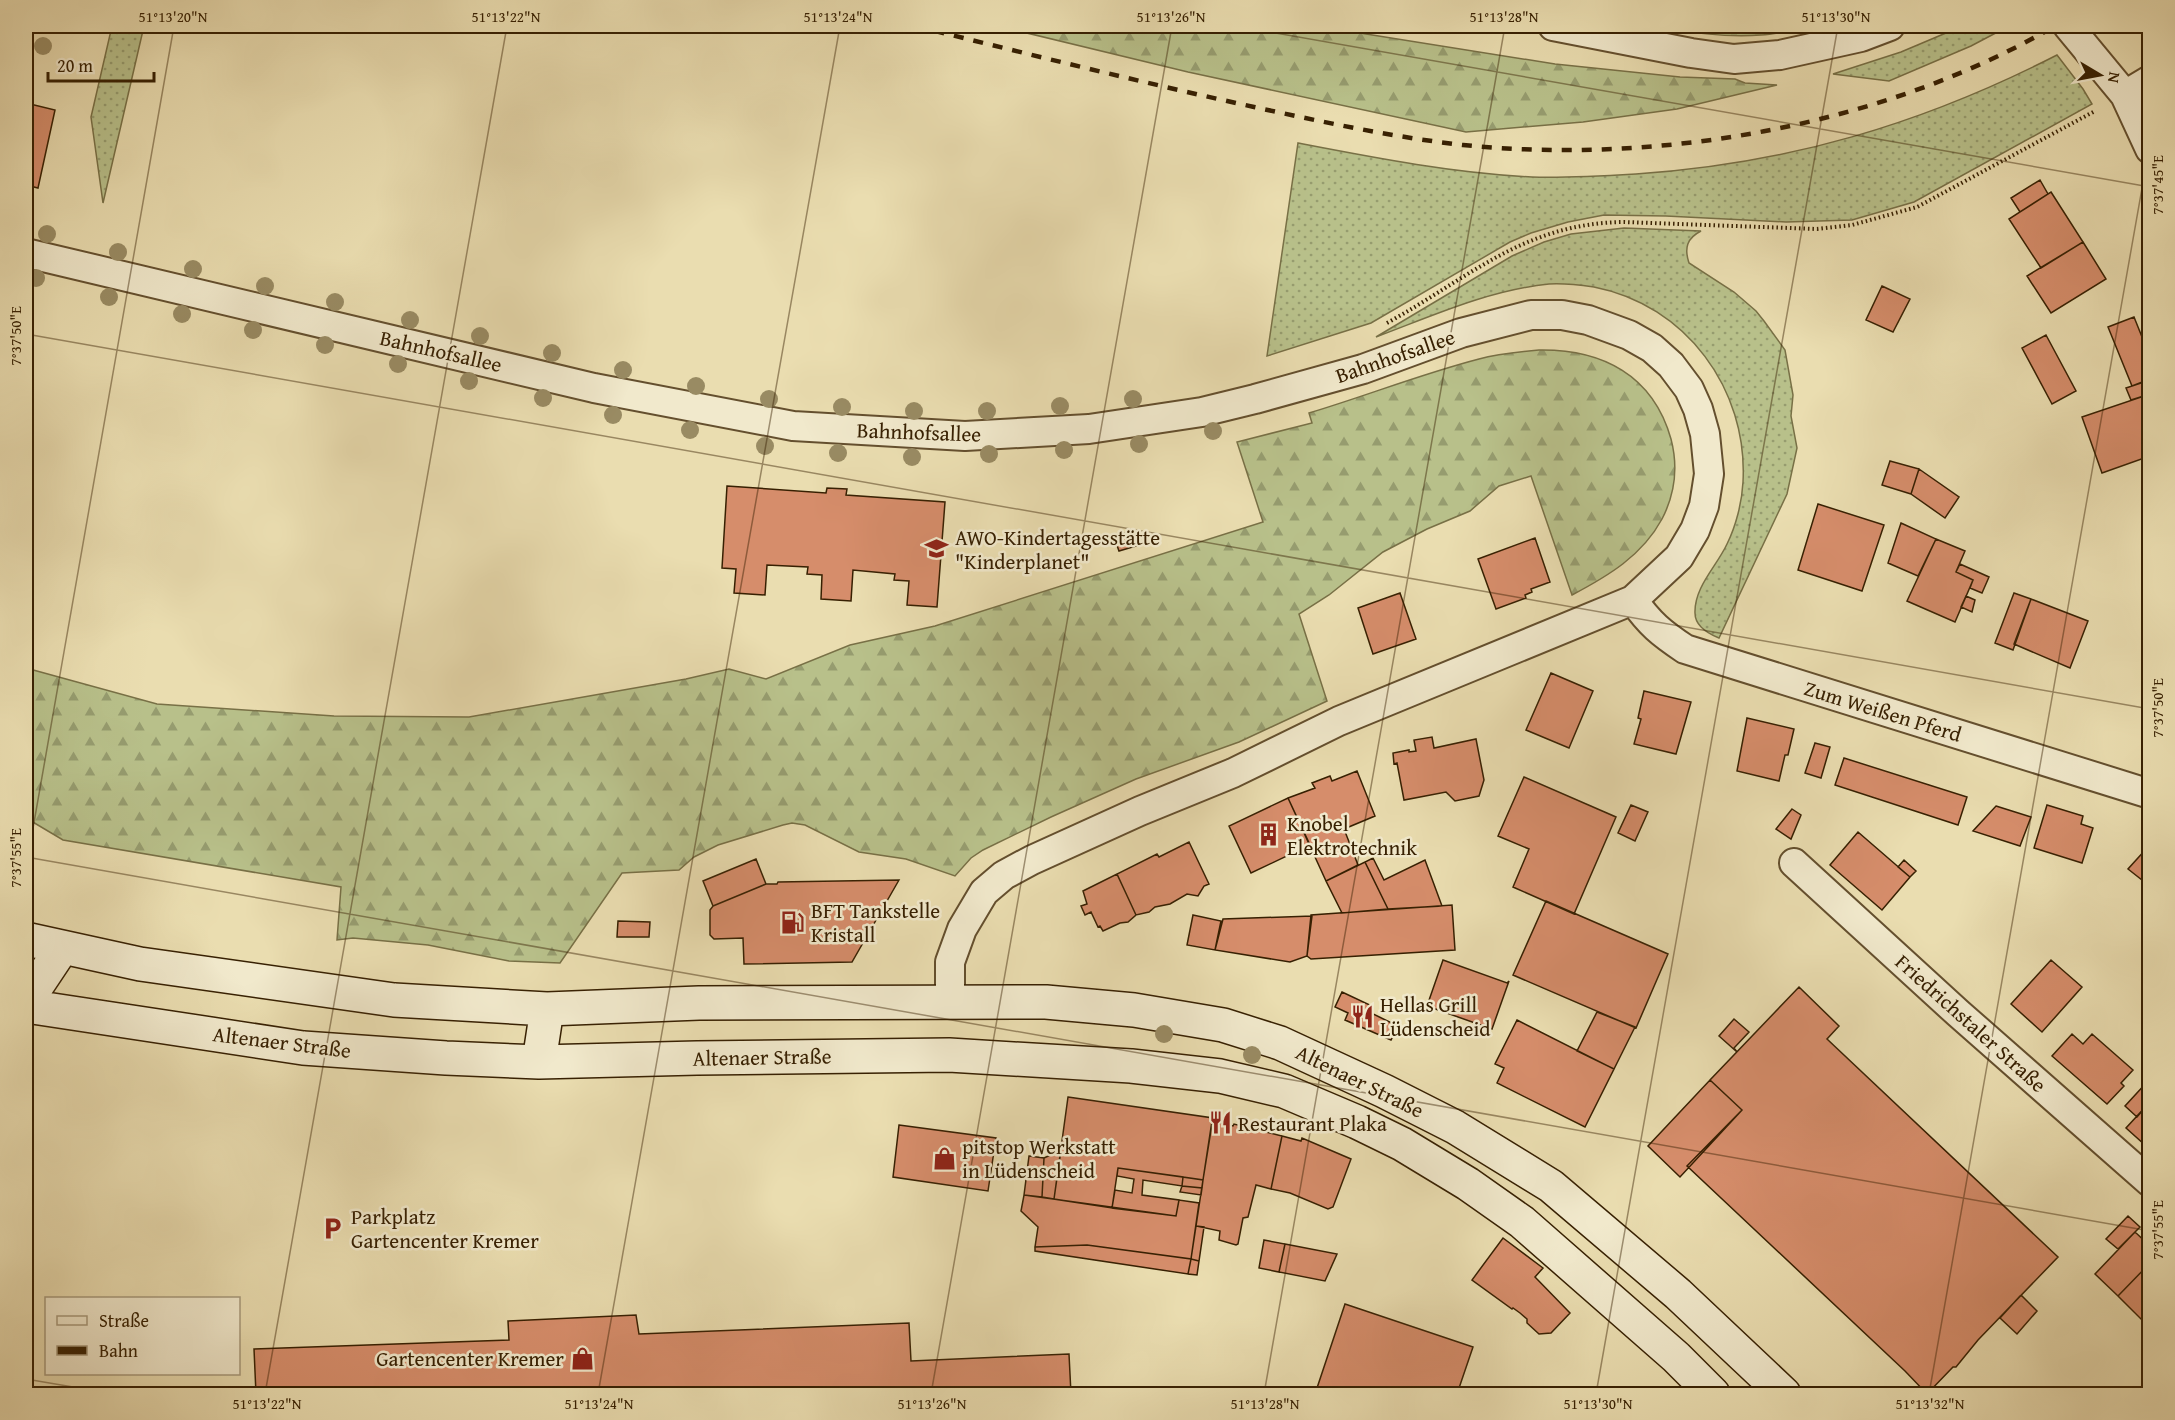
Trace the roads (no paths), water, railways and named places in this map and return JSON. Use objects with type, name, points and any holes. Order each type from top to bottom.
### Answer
[{"type":"main road","name":"Altenaer Straße","points":[[26,939],[140,964],[394,1000],[547,1009],[699,1003],[1046,1002],[1134,1010],[1223,1025],[1280,1043],[1384,1091],[1455,1127],[1551,1186],[1707,1321],[1784,1395]]},
{"type":"main road","name":"Altenaer Straße","points":[[62,948],[26,1004],[303,1048],[539,1062],[949,1055],[1131,1066],[1198,1073],[1284,1091],[1402,1144],[1468,1184],[1522,1222],[1676,1357],[1713,1395]]},
{"type":"main road","points":[[949,1055],[950,1003]]},
{"type":"main road","points":[[539,1062],[547,1009]]},
{"type":"main road","points":[[1676,1357],[1707,1321]]},
{"type":"street","points":[[1553,26],[1691,53],[1734,59],[1780,55],[1861,37],[1890,26]]},
{"type":"street","points":[[2074,34],[2125,95],[2150,149]]},
{"type":"street","points":[[2125,95],[2150,80]]},
{"type":"street","name":"Bahnhofsallee","points":[[26,253],[594,388],[793,426],[965,436],[1089,429],[1202,412],[1363,369],[1461,333],[1531,315],[1562,315],[1588,320],[1629,335],[1652,348],[1671,365],[1689,389],[1698,410],[1708,453],[1709,474],[1704,506],[1695,530],[1679,556],[1633,600],[1339,721],[1233,773],[1140,810],[1004,875],[984,892],[962,929],[950,962],[950,1003]]},
{"type":"street","name":"Zum Weißen Pferd","points":[[1633,600],[1657,630],[1685,649],[2150,794]]},
{"type":"street","name":"Friedrichstaler Straße","points":[[1794,863],[1958,1013],[2150,1182]]},
{"type":"railway","points":[[915,26],[1169,88],[1332,124],[1436,142],[1538,150],[1614,149],[1691,143],[1768,131],[1844,113],[1918,90],[1988,61],[2055,26]]},
{"type":"place","name":"AWO-Kindertagesstätte \"Kinderplanet\"","points":[[937,549]]},
{"type":"place","name":"Knobel Elektrotechnik","points":[[1269,835]]},
{"type":"place","name":"BFT Tankstelle Kristall","points":[[793,922]]},
{"type":"place","name":"Hellas Grill Lüdenscheid","points":[[1362,1016]]},
{"type":"place","name":"Restaurant Plaka","points":[[1220,1123]]},
{"type":"place","name":"pitstop Werkstatt in Lüdenscheid","points":[[944,1158]]},
{"type":"place","name":"Parkplatz Gartencenter Kremer","points":[[333,1228]]},
{"type":"place","name":"Gartencenter Kremer","points":[[582,1358]]}]
